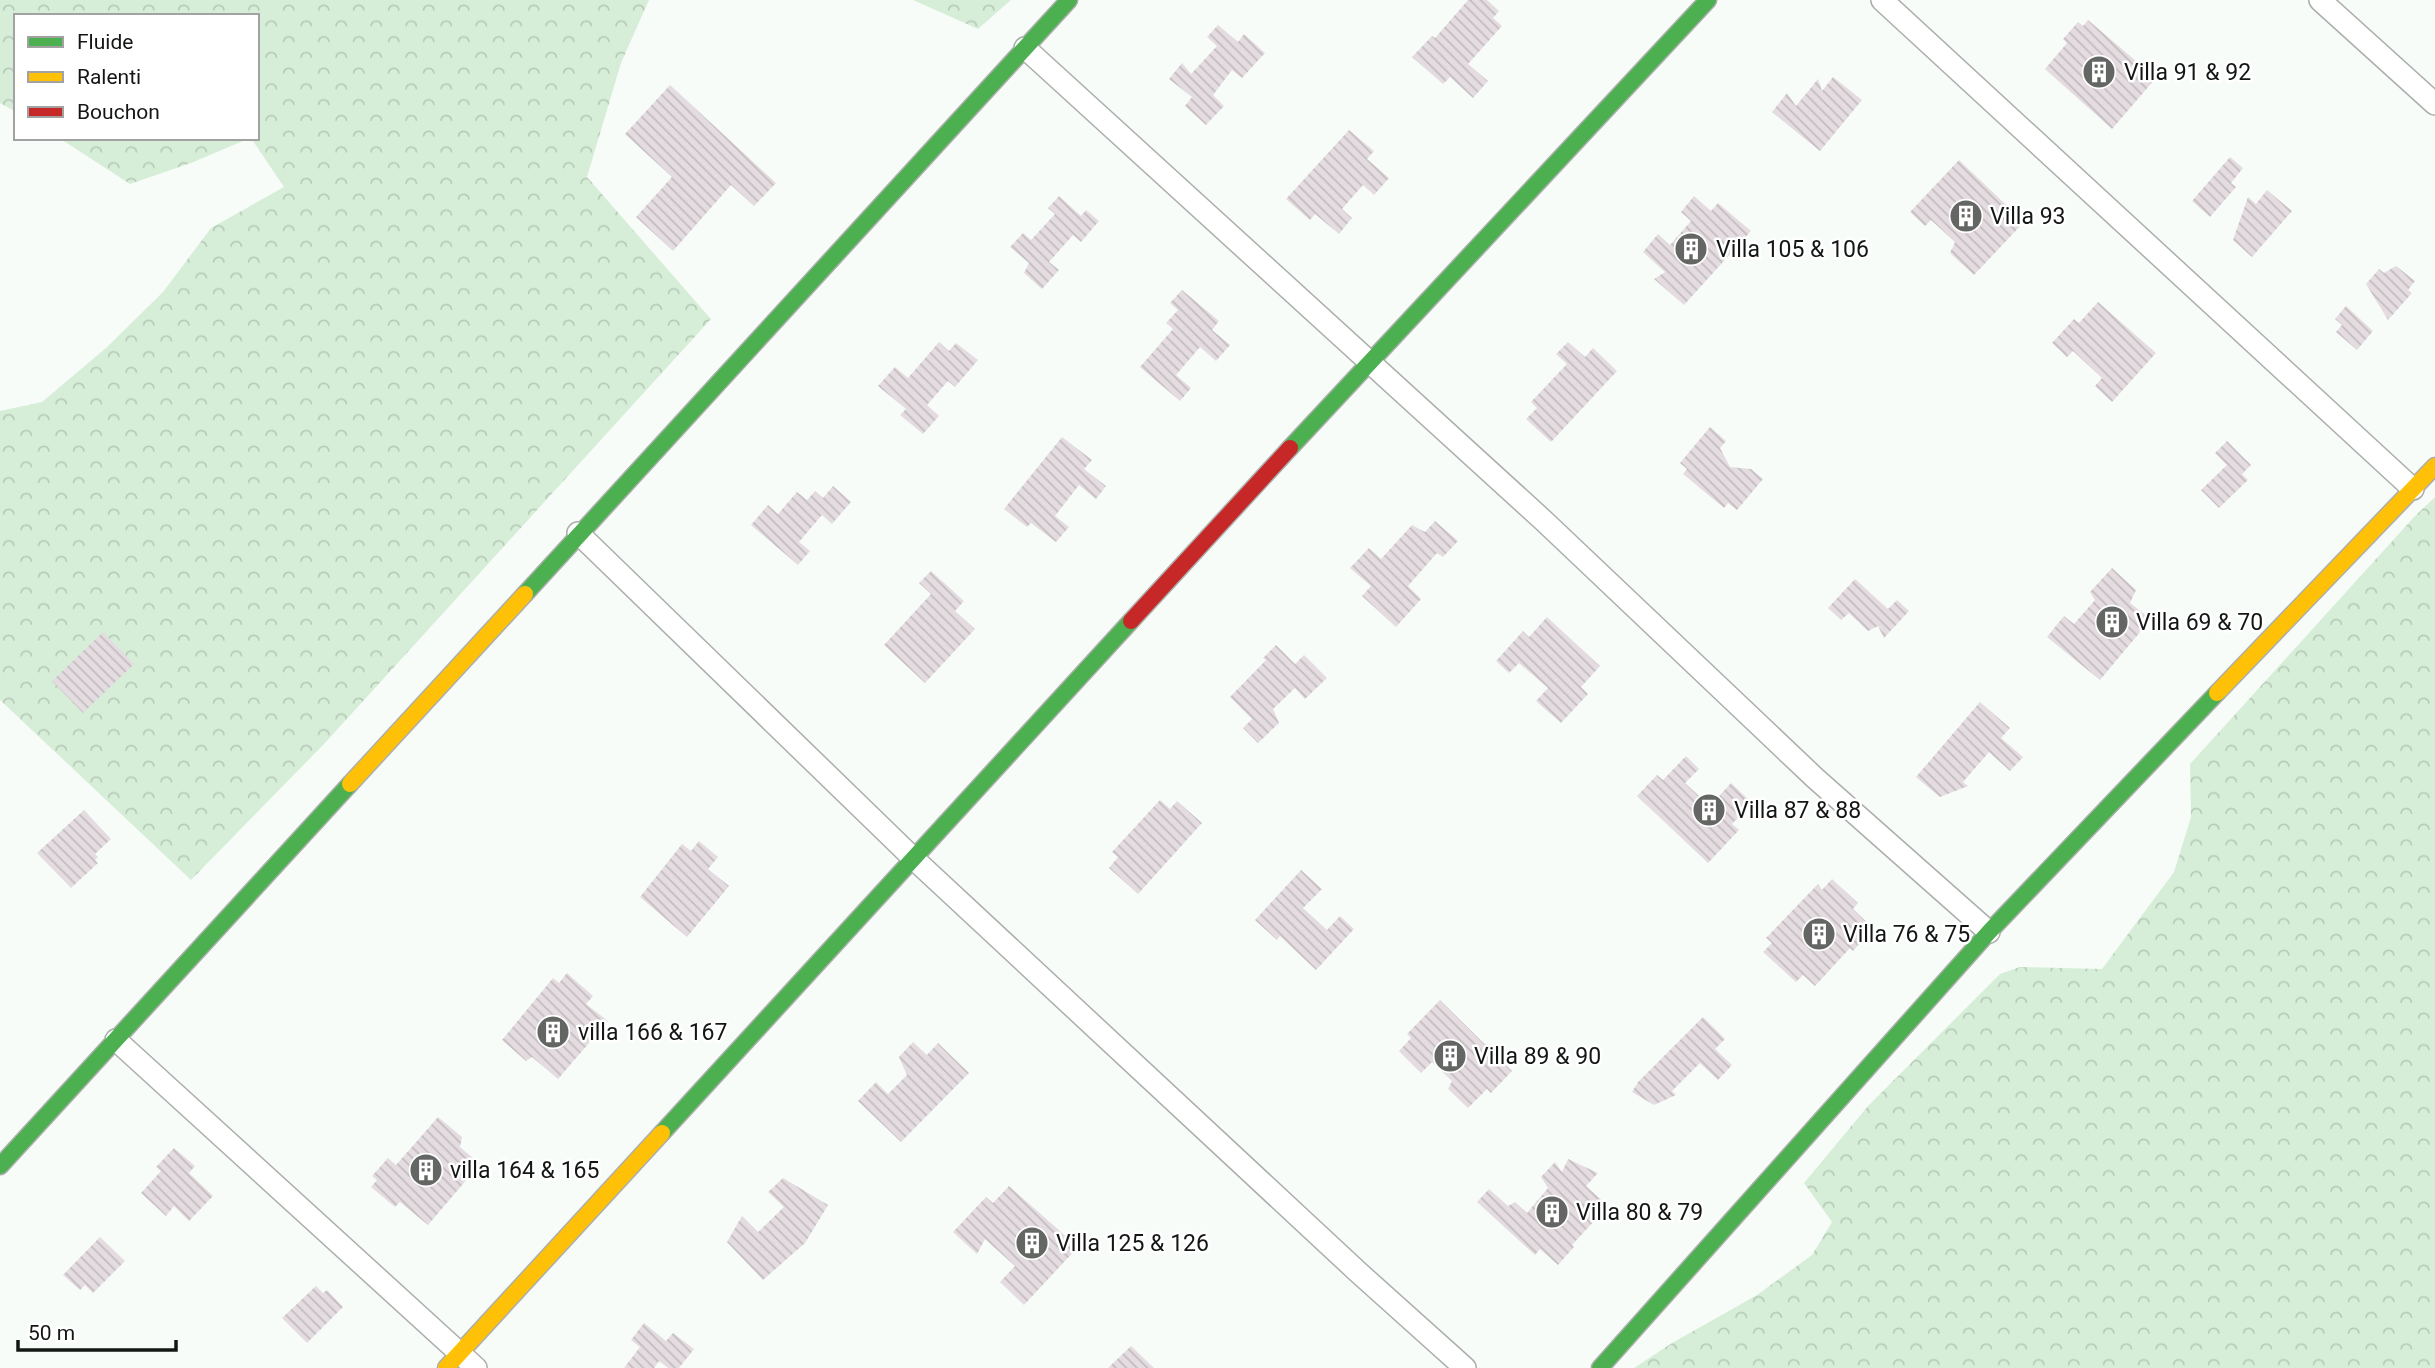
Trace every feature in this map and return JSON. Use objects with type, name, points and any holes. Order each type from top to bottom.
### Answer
[{"type":"street","points":[[0,1166],[1069,0]]},
{"type":"street","points":[[453,1360],[1369,362],[1708,0]]},
{"type":"street","points":[[1882,0],[2413,489]]},
{"type":"street","points":[[2320,0],[2435,104]]},
{"type":"street","points":[[1025,48],[1554,530],[1815,778],[1989,932]]},
{"type":"street","points":[[1600,1368],[1989,932],[2435,466]]},
{"type":"street","points":[[578,533],[914,859],[1465,1368]]},
{"type":"street","points":[[116,1040],[453,1360],[476,1368]]},
{"type":"green space","points":[[0,0],[649,0],[621,63],[587,177],[711,319],[324,744],[191,880],[0,700],[0,411],[42,402],[106,348],[163,292],[211,228],[284,187],[252,140],[259,140],[259,14],[14,14],[14,111],[0,103]]},
{"type":"green space","points":[[913,0],[1011,0],[978,29]]},
{"type":"green space","points":[[62,140],[245,140],[191,163],[130,184]]},
{"type":"green space","points":[[2435,497],[2435,1368],[1634,1368],[1672,1343],[1757,1295],[1812,1255],[1832,1222],[1804,1183],[1868,1106],[2000,974],[2020,967],[2102,969],[2174,872],[2191,817],[2190,764]]},
{"type":"building","points":[[1468,0],[1487,0],[1499,11],[1493,18],[1502,26],[1468,64],[1488,81],[1473,98],[1450,77],[1443,84],[1412,57],[1432,36],[1435,38]]},
{"type":"building","name":"Villa 91 & 92","points":[[2088,20],[2156,78],[2112,129],[2045,69],[2067,43],[2063,39],[2078,22],[2083,26]]},
{"type":"building","points":[[1218,25],[1238,42],[1244,34],[1265,53],[1242,78],[1232,70],[1213,95],[1224,106],[1206,125],[1185,106],[1192,97],[1169,79],[1182,63],[1191,74],[1217,46],[1207,37]]},
{"type":"building","points":[[1833,77],[1862,100],[1820,151],[1772,112],[1787,93],[1796,106],[1818,79],[1822,91]]},
{"type":"building","points":[[670,85],[776,183],[754,206],[731,185],[673,251],[636,217],[672,177],[625,134]]},
{"type":"building","points":[[1349,130],[1374,151],[1367,159],[1389,178],[1374,195],[1363,185],[1342,209],[1352,218],[1339,234],[1315,214],[1310,220],[1286,199]]},
{"type":"building","points":[[2230,157],[2243,168],[2231,183],[2236,187],[2210,217],[2192,201]]},
{"type":"building","name":"Villa 93","points":[[1959,160],[2024,222],[1974,275],[1950,253],[1955,242],[1931,220],[1925,226],[1910,212]]},
{"type":"building","points":[[2267,190],[2292,211],[2252,257],[2233,240],[2248,197],[2256,204]]},
{"type":"building","points":[[1059,196],[1081,216],[1086,210],[1099,221],[1081,242],[1073,235],[1049,262],[1059,270],[1042,289],[1024,273],[1029,263],[1010,247],[1023,233],[1031,240],[1055,214],[1048,208]]},
{"type":"building","name":"Villa 105 & 106","points":[[1694,196],[1711,211],[1718,203],[1751,231],[1684,305],[1654,279],[1665,272],[1643,252],[1658,234],[1670,245],[1691,221],[1681,212]]},
{"type":"building","points":[[2396,266],[2415,281],[2408,290],[2412,293],[2388,320],[2366,284],[2379,269],[2384,273]]},
{"type":"building","points":[[1182,290],[1219,321],[1212,330],[1230,345],[1216,361],[1200,347],[1176,375],[1191,388],[1180,401],[1140,367],[1173,329],[1166,323],[1178,310],[1170,303]]},
{"type":"building","points":[[2098,302],[2156,353],[2112,402],[2095,386],[2102,378],[2073,351],[2067,357],[2052,343],[2074,319],[2079,323]]},
{"type":"building","points":[[2346,306],[2373,331],[2357,350],[2336,332],[2342,325],[2335,319]]},
{"type":"building","points":[[939,342],[949,351],[956,343],[978,360],[955,387],[948,381],[927,405],[939,416],[923,434],[900,415],[906,409],[878,386],[895,367],[908,378]]},
{"type":"building","points":[[1568,342],[1585,357],[1593,348],[1617,371],[1551,442],[1526,419],[1537,408],[1531,402],[1567,364],[1556,354]]},
{"type":"building","points":[[1710,427],[1726,441],[1720,448],[1730,467],[1751,469],[1763,479],[1737,510],[1728,503],[1724,508],[1683,474],[1687,469],[1680,463]]},
{"type":"building","points":[[1062,437],[1092,460],[1084,469],[1106,486],[1096,499],[1079,485],[1055,516],[1069,527],[1056,542],[1031,523],[1027,527],[1004,509]]},
{"type":"building","points":[[2227,441],[2251,465],[2242,474],[2248,480],[2219,508],[2201,490],[2227,465],[2215,453]]},
{"type":"building","points":[[833,486],[851,502],[832,524],[822,515],[799,542],[810,551],[798,565],[751,525],[768,505],[778,514],[797,492],[807,500],[815,491],[823,498]]},
{"type":"building","points":[[1435,521],[1458,541],[1443,557],[1437,553],[1408,586],[1421,599],[1396,627],[1362,596],[1371,586],[1350,568],[1369,548],[1381,559],[1412,525],[1425,532]]},
{"type":"building","name":"Villa 69 & 70","points":[[2112,568],[2136,590],[2130,603],[2151,619],[2100,680],[2047,637],[2064,616],[2074,624],[2095,600],[2090,592]]},
{"type":"building","points":[[931,571],[964,601],[955,611],[975,629],[925,683],[884,645],[931,594],[919,583]]},
{"type":"building","points":[[1855,579],[1888,609],[1897,600],[1909,611],[1884,638],[1878,626],[1868,631],[1849,613],[1841,620],[1828,608]]},
{"type":"building","points":[[1547,617],[1600,666],[1581,687],[1588,694],[1561,723],[1536,701],[1548,688],[1519,663],[1509,673],[1496,661],[1523,631],[1529,637]]},
{"type":"building","points":[[103,632],[134,664],[83,713],[52,681]]},
{"type":"building","points":[[1276,645],[1295,664],[1304,655],[1327,678],[1305,699],[1295,688],[1273,709],[1279,723],[1258,743],[1243,728],[1252,719],[1230,697],[1266,660],[1263,658]]},
{"type":"building","points":[[1980,702],[2010,728],[2001,738],[2023,757],[2010,771],[1989,752],[1963,782],[1968,786],[1940,797],[1916,777]]},
{"type":"building","name":"Villa 87 & 88","points":[[1686,756],[1699,769],[1685,783],[1710,806],[1731,783],[1752,803],[1732,824],[1739,830],[1708,863],[1637,796],[1657,775],[1663,780]]},
{"type":"building","points":[[1160,800],[1170,809],[1177,801],[1202,823],[1138,894],[1109,868],[1118,857],[1112,852]]},
{"type":"building","points":[[84,810],[111,839],[95,854],[98,863],[71,888],[37,853]]},
{"type":"building","points":[[699,841],[718,857],[708,869],[729,886],[687,937],[640,897],[682,844],[691,851]]},
{"type":"building","points":[[1301,870],[1322,889],[1303,908],[1327,930],[1340,916],[1354,929],[1316,970],[1280,936],[1277,940],[1255,920]]},
{"type":"building","name":"Villa 76 & 75","points":[[1832,879],[1858,903],[1853,909],[1873,928],[1853,951],[1850,948],[1815,986],[1803,975],[1796,982],[1763,952],[1772,943],[1766,938],[1818,884],[1822,890]]},
{"type":"building","name":"villa 166 & 167","points":[[567,973],[593,996],[586,1004],[608,1021],[558,1079],[532,1057],[526,1061],[502,1040],[553,978],[559,983]]},
{"type":"building","name":"Villa 89 & 90","points":[[1440,1000],[1512,1071],[1491,1093],[1487,1089],[1468,1108],[1448,1089],[1452,1081],[1432,1062],[1421,1073],[1399,1051],[1411,1038],[1407,1034]]},
{"type":"building","points":[[1703,1017],[1725,1039],[1715,1049],[1732,1065],[1718,1080],[1700,1063],[1672,1091],[1676,1095],[1654,1105],[1632,1092],[1638,1082]]},
{"type":"building","points":[[913,1042],[927,1055],[938,1043],[969,1073],[901,1142],[858,1101],[876,1082],[888,1094],[907,1075],[899,1057]]},
{"type":"building","name":"villa 164 & 165","points":[[438,1117],[462,1137],[460,1147],[480,1164],[428,1225],[400,1202],[395,1207],[371,1187],[377,1180],[372,1176],[388,1158],[396,1165]]},
{"type":"building","points":[[174,1148],[195,1166],[189,1173],[213,1196],[189,1221],[174,1206],[166,1216],[141,1193],[161,1171],[156,1167]]},
{"type":"building","name":"Villa 80 & 79","points":[[1568,1159],[1598,1173],[1586,1186],[1608,1206],[1572,1245],[1574,1247],[1558,1265],[1540,1249],[1535,1255],[1477,1202],[1489,1189],[1508,1206],[1515,1202],[1527,1213],[1548,1188],[1541,1177],[1555,1162],[1562,1172]]},
{"type":"building","points":[[783,1178],[828,1205],[805,1243],[763,1280],[727,1242],[742,1216],[758,1232],[784,1207],[768,1192]]},
{"type":"building","name":"Villa 125 & 126","points":[[1009,1186],[1078,1247],[1024,1305],[1000,1282],[1015,1266],[985,1239],[977,1254],[953,1232],[986,1197],[993,1203]]},
{"type":"building","points":[[100,1237],[125,1261],[93,1293],[85,1285],[80,1290],[63,1275]]},
{"type":"building","points":[[316,1286],[323,1293],[327,1290],[343,1307],[307,1343],[282,1318]]},
{"type":"building","points":[[644,1323],[666,1341],[673,1333],[694,1349],[679,1368],[668,1368],[659,1361],[654,1368],[624,1368],[640,1347],[631,1340]]},
{"type":"building","points":[[1131,1346],[1154,1368],[1108,1368]]},
{"type":"traffic: fast","points":[[525,594],[1069,0]]},
{"type":"traffic: fast","points":[[1290,448],[1708,0]]},
{"type":"traffic: fast","points":[[662,1133],[1131,621]]},
{"type":"traffic: fast","points":[[1600,1368],[1989,932],[2217,693]]},
{"type":"traffic: fast","points":[[0,1166],[350,784]]},
{"type":"traffic: slow","points":[[2217,693],[2435,466]]},
{"type":"traffic: slow","points":[[350,784],[525,594]]},
{"type":"traffic: slow","points":[[446,1368],[662,1133]]},
{"type":"traffic: jam","points":[[1131,621],[1290,448]]},
{"type":"place","name":"Villa 91 & 92","points":[[2099,72]]},
{"type":"place","name":"Villa 93","points":[[1966,216]]},
{"type":"place","name":"Villa 105 & 106","points":[[1691,249]]},
{"type":"place","name":"Villa 69 & 70","points":[[2112,622]]},
{"type":"place","name":"Villa 87 & 88","points":[[1709,810]]},
{"type":"place","name":"Villa 76 & 75","points":[[1819,934]]},
{"type":"place","name":"villa 166 & 167","points":[[553,1032]]},
{"type":"place","name":"Villa 89 & 90","points":[[1450,1056]]},
{"type":"place","name":"villa 164 & 165","points":[[426,1170]]},
{"type":"place","name":"Villa 80 & 79","points":[[1552,1212]]},
{"type":"place","name":"Villa 125 & 126","points":[[1032,1243]]}]
